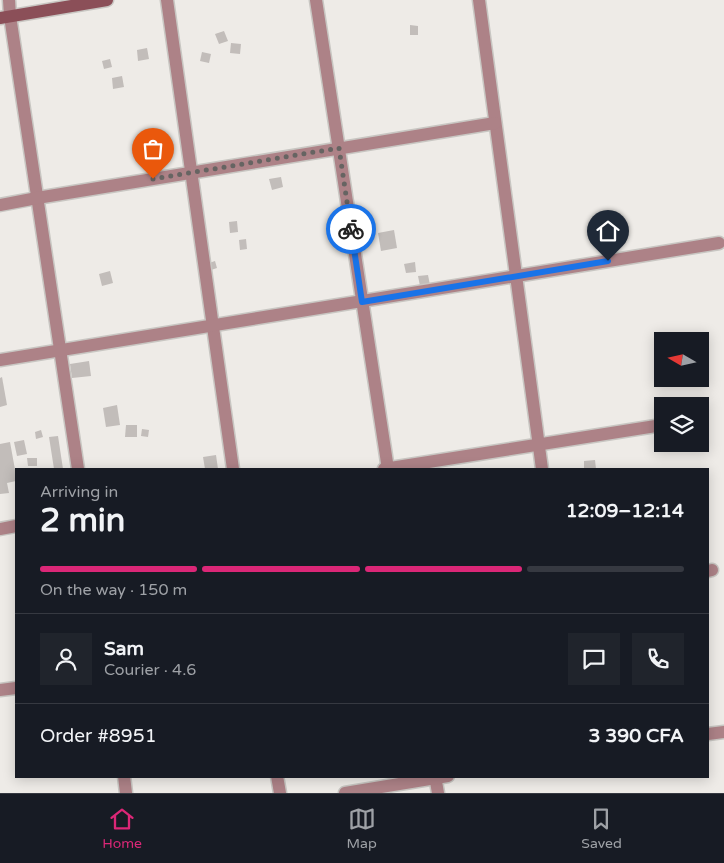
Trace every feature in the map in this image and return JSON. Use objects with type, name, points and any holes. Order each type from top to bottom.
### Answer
[{"type":"street","points":[[9,0],[5,17],[37,198],[78,468]]},
{"type":"street","points":[[5,17],[107,0]]},
{"type":"street","points":[[167,0],[233,468]]},
{"type":"street","points":[[316,0],[387,468]]},
{"type":"street","points":[[479,0],[542,468]]},
{"type":"street","points":[[0,206],[37,198],[495,123]]},
{"type":"street","points":[[0,360],[719,243]]},
{"type":"street","points":[[393,468],[654,426]]},
{"type":"street","points":[[0,529],[15,526]]},
{"type":"street","points":[[0,690],[15,688]]},
{"type":"street","points":[[709,734],[724,732]]},
{"type":"street","points":[[124,778],[126,793]]},
{"type":"street","points":[[277,778],[280,793]]},
{"type":"street","points":[[345,793],[433,778]]},
{"type":"street","points":[[438,793],[439,778]]},
{"type":"building","points":[[410,25],[418,26],[418,35],[410,35]]},
{"type":"building","points":[[224,31],[228,41],[219,44],[215,34]]},
{"type":"building","points":[[231,43],[241,44],[240,54],[230,53]]},
{"type":"building","points":[[147,48],[149,59],[138,61],[137,50]]},
{"type":"building","points":[[202,52],[211,54],[209,63],[200,61]]},
{"type":"building","points":[[110,59],[112,67],[104,69],[102,61]]},
{"type":"building","points":[[122,76],[124,87],[113,89],[112,78]]},
{"type":"building","points":[[164,133],[168,150],[158,152],[155,135]]},
{"type":"building","points":[[281,177],[283,187],[272,190],[269,179]]},
{"type":"building","points":[[237,221],[238,232],[230,233],[229,222]]},
{"type":"building","points":[[394,230],[397,248],[381,251],[378,233]]},
{"type":"building","points":[[246,239],[247,249],[240,250],[239,240]]},
{"type":"building","points":[[215,261],[217,268],[208,271],[206,264]]},
{"type":"building","points":[[415,262],[416,272],[406,273],[404,264]]},
{"type":"building","points":[[110,271],[113,283],[102,286],[99,274]]},
{"type":"building","points":[[428,275],[430,285],[420,286],[418,276]]},
{"type":"building","points":[[89,361],[91,376],[72,378],[70,364]]},
{"type":"building","points":[[2,377],[7,405],[0,407],[0,378]]},
{"type":"building","points":[[117,405],[120,425],[106,427],[103,408]]},
{"type":"building","points":[[126,425],[137,425],[137,437],[125,437]]},
{"type":"building","points":[[142,429],[149,430],[148,437],[141,436]]},
{"type":"building","points":[[41,430],[43,437],[36,439],[35,432]]},
{"type":"building","points":[[58,436],[63,468],[54,468],[49,437]]},
{"type":"building","points":[[24,440],[27,454],[17,456],[14,442]]},
{"type":"building","points":[[10,442],[15,481],[7,483],[9,493],[0,494],[0,444]]},
{"type":"building","points":[[216,455],[218,468],[205,468],[203,457]]},
{"type":"building","points":[[27,458],[37,458],[37,466],[28,466]]},
{"type":"building","points":[[595,460],[596,468],[584,468],[584,461]]},
{"type":"way so far","points":[[153,179],[339,148],[351,229]]},
{"type":"route","points":[[351,229],[362,302],[608,261]]}]
